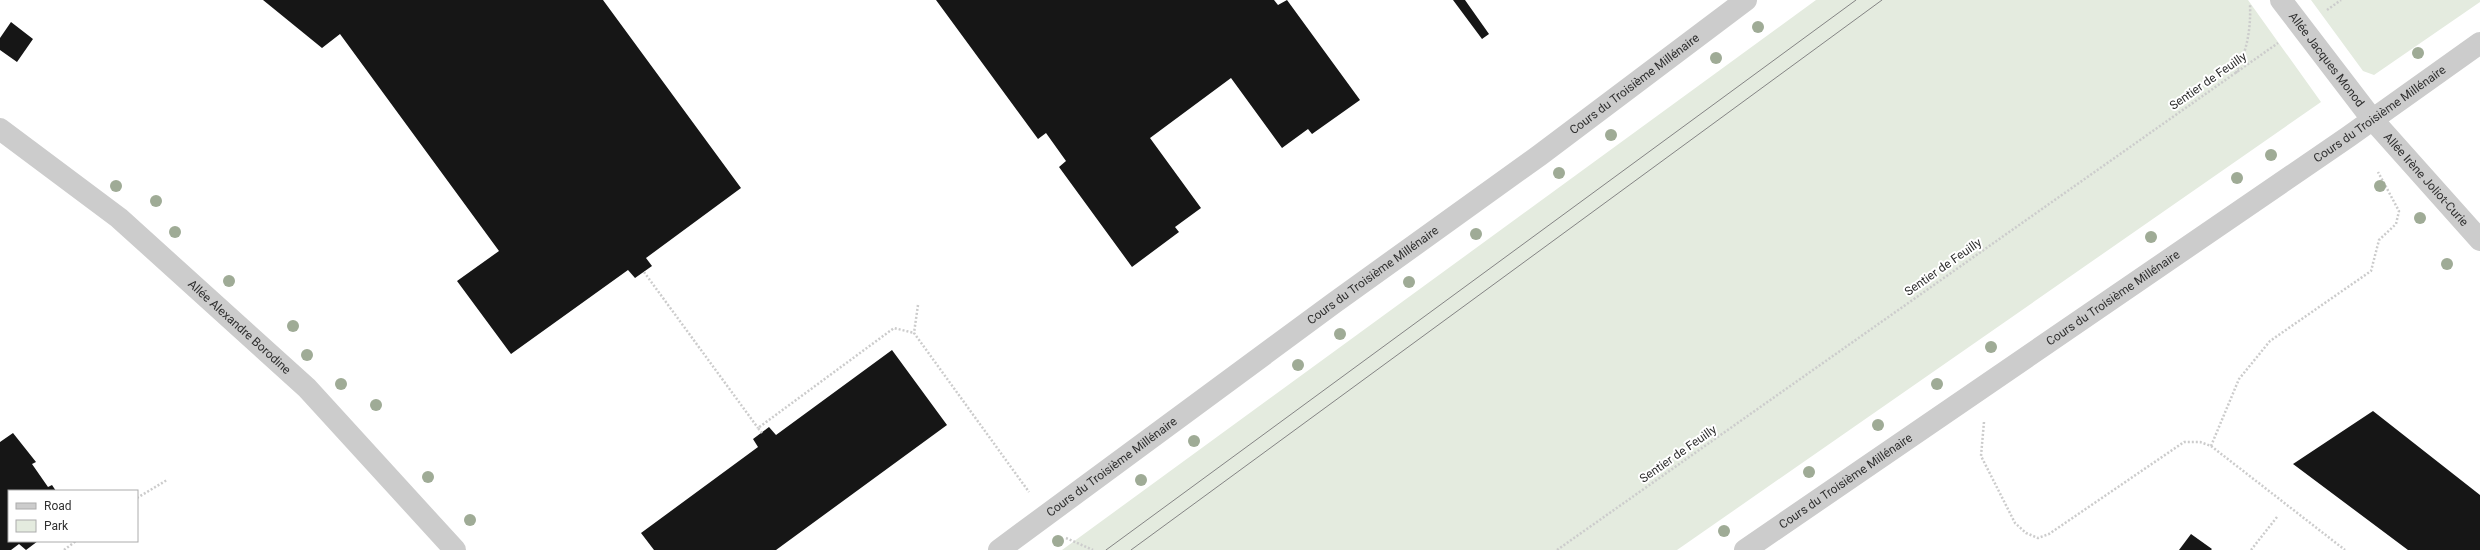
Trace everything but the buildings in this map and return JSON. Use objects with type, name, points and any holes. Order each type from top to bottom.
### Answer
[{"type":"street","name":"Cours du Troisième Millénaire","points":[[998,550],[1540,155],[1746,0]]},
{"type":"street","name":"Allée Jacques Monod","points":[[2281,0],[2300,27],[2372,119]]},
{"type":"street","name":"Cours du Troisième Millénaire","points":[[1745,550],[2372,119],[2480,43]]},
{"type":"street","name":"Allée Irène Joliot-Curie","points":[[2372,119],[2480,240]]},
{"type":"street","name":"Allée Alexandre Borodine","points":[[0,129],[119,218],[307,388],[455,550]]},
{"type":"path","points":[[2236,73],[2245,52],[2251,25],[2250,0]]},
{"type":"path","name":"Sentier de Feuilly","points":[[1557,550],[2300,27],[2341,0]]},
{"type":"path","points":[[2210,446],[2239,379],[2270,341],[2371,271],[2379,240],[2396,224],[2399,211],[2374,165]]},
{"type":"path","points":[[644,272],[762,433]]},
{"type":"path","points":[[914,333],[918,305]]},
{"type":"path","points":[[758,428],[894,328],[914,333],[1013,472],[1046,514]]},
{"type":"path","points":[[1984,420],[1982,456],[2015,523],[2026,533],[2038,538],[2049,534],[2184,442],[2200,442],[2210,446],[2345,550]]},
{"type":"path","points":[[138,497],[167,480]]},
{"type":"path","points":[[2251,550],[2277,517]]},
{"type":"path","points":[[64,550],[75,542]]},
{"type":"green space","points":[[1816,0],[2248,0],[2321,102],[1677,550],[1062,550]]},
{"type":"green space","points":[[2311,0],[2480,0],[2480,2],[2374,75],[2363,71]]},
{"type":"tram line","points":[[1106,550],[1856,0]]},
{"type":"tram line","points":[[1131,550],[1882,0]]}]
